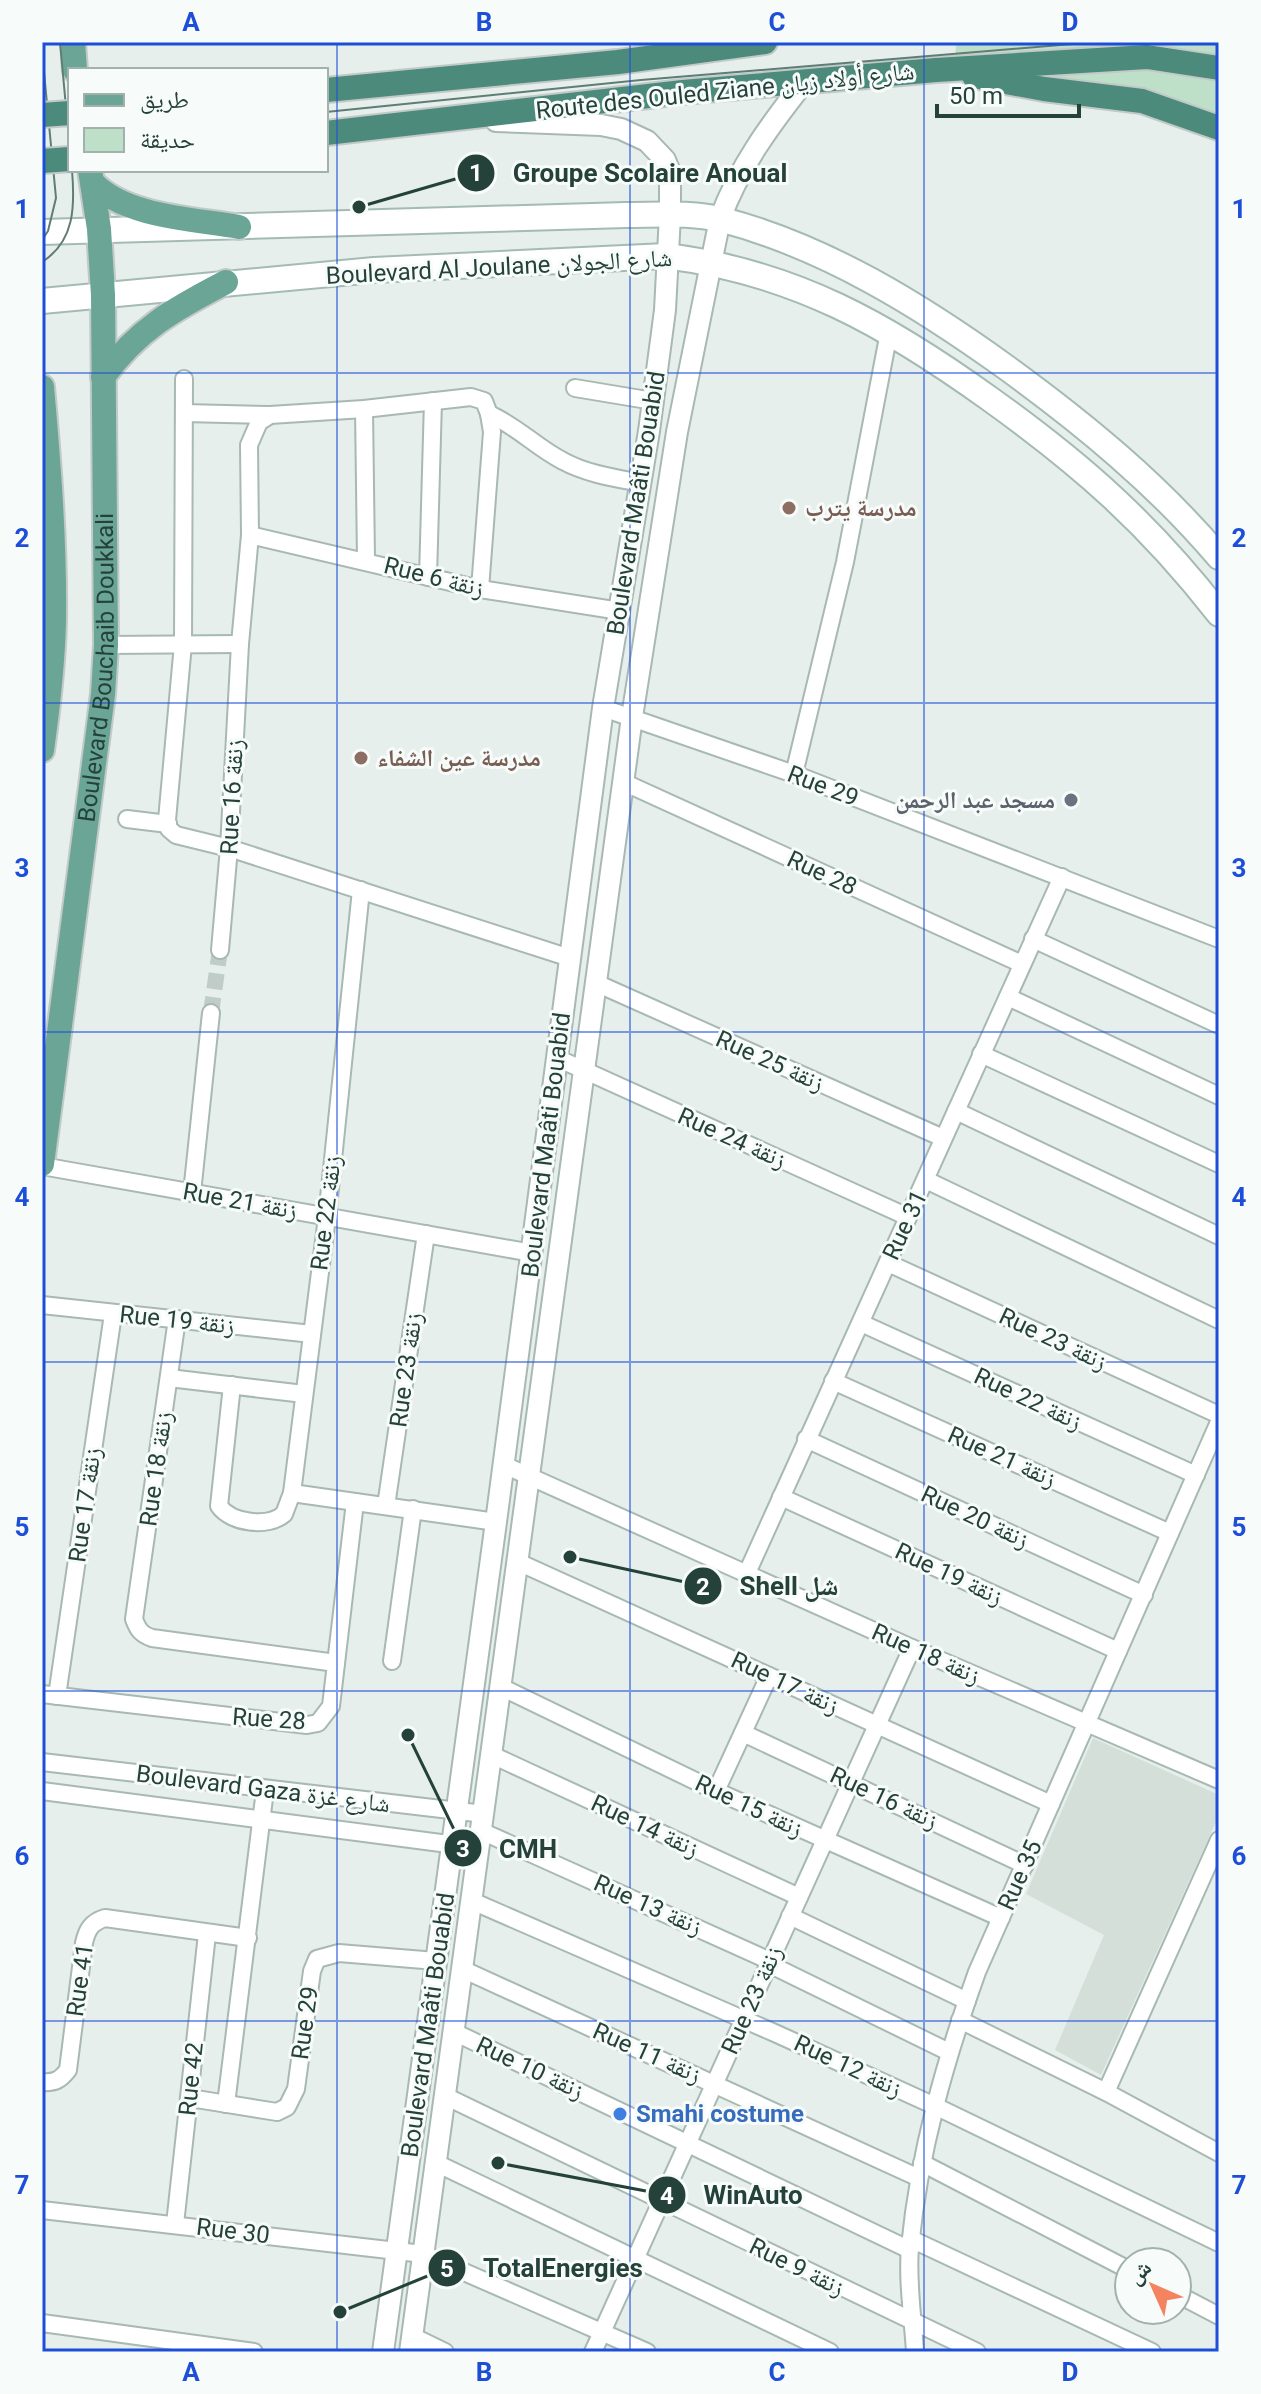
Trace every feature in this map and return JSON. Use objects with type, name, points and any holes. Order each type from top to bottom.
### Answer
[{"type":"highway","name":"Route des Ouled Ziane شارع أولاد زيان","points":[[328,90],[618,62],[765,42]]},
{"type":"highway","name":"Route des Ouled Ziane شارع أولاد زيان","points":[[328,133],[683,92],[936,70],[1147,57],[1219,68]]},
{"type":"highway","points":[[936,70],[1044,89],[1142,101],[1219,128]]},
{"type":"highway","points":[[42,115],[68,113]]},
{"type":"highway","points":[[42,161],[68,159]]},
{"type":"main road","points":[[73,42],[75,68]]},
{"type":"main road","points":[[91,177],[109,197],[127,206],[239,227]]},
{"type":"main road","name":"Boulevard Bouchaib Doukkali","points":[[42,1165],[103,694],[106,645],[103,295],[99,229],[91,177]]},
{"type":"main road","name":"Boulevard Al Joulane شارع الجولان","points":[[42,232],[670,215],[720,219],[845,268],[966,339],[1113,450],[1153,485],[1219,557]]},
{"type":"main road","name":"Boulevard Al Joulane شارع الجولان","points":[[42,301],[374,270],[666,256],[712,262],[843,306],[974,387],[1080,467],[1163,546],[1219,614]]},
{"type":"main road","points":[[103,377],[127,346],[155,322],[226,282]]},
{"type":"main road","name":"Boulevard Bouchaib Doukkali","points":[[42,387],[52,508],[54,622],[42,750]]},
{"type":"street","name":"Boulevard Maâti Bouabid","points":[[411,2344],[632,717],[677,432],[720,219],[734,182],[756,145],[804,82]]},
{"type":"street","name":"Boulevard Maâti Bouabid","points":[[383,2352],[603,708],[653,401],[665,310],[670,215],[670,172],[665,160],[647,141],[634,135],[601,125],[452,119]]},
{"type":"street","points":[[794,774],[845,562],[889,332]]},
{"type":"street","points":[[184,379],[183,644],[169,829],[176,835],[229,848],[570,958]]},
{"type":"street","points":[[575,388],[653,401]]},
{"type":"street","points":[[184,413],[270,415],[364,409],[471,397],[484,401],[492,432],[480,589]]},
{"type":"street","points":[[428,577],[433,401]]},
{"type":"street","points":[[364,409],[366,560]]},
{"type":"street","points":[[489,414],[508,422],[563,461],[596,474],[641,483]]},
{"type":"street","name":"Rue 16 زنقة","points":[[220,950],[250,535],[249,445],[259,422],[270,415]]},
{"type":"street","name":"Rue 6 زنقة","points":[[250,535],[480,589],[620,611]]},
{"type":"street","points":[[106,645],[240,644]]},
{"type":"street","name":"Rue 29","points":[[603,708],[794,774],[1219,939]]},
{"type":"street","name":"Rue 28","points":[[623,782],[1022,964]]},
{"type":"street","points":[[127,819],[168,824]]},
{"type":"street","name":"Rue 31","points":[[747,1573],[1062,877]]},
{"type":"street","name":"Rue 22 زنقة","points":[[292,1493],[327,1217],[361,890]]},
{"type":"street","points":[[1033,939],[1219,1025]]},
{"type":"street","name":"Rue 25 زنقة","points":[[596,983],[943,1138]]},
{"type":"street","points":[[1008,997],[1219,1096]]},
{"type":"street","points":[[192,1193],[211,1013]]},
{"type":"street","points":[[981,1054],[1219,1164]]},
{"type":"street","name":"Rue 24 زنقة","points":[[557,1058],[908,1217]]},
{"type":"street","points":[[956,1111],[1219,1236]]},
{"type":"street","name":"Rue 21 زنقة","points":[[42,1165],[532,1253]]},
{"type":"street","points":[[926,1180],[1219,1320]]},
{"type":"street","name":"Rue 23 زنقة","points":[[386,1506],[426,1234]]},
{"type":"street","name":"Rue 23 زنقة","points":[[888,1263],[1219,1415]]},
{"type":"street","name":"Rue 19 زنقة","points":[[42,1305],[312,1334]]},
{"type":"street","name":"Rue 17 زنقة","points":[[50,1695],[113,1314]]},
{"type":"street","name":"Rue 18 زنقة","points":[[177,1319],[134,1619],[142,1634],[152,1638],[336,1663]]},
{"type":"street","name":"Rue 22 زنقة","points":[[861,1323],[1196,1475]]},
{"type":"street","points":[[169,1378],[304,1394]]},
{"type":"street","name":"Rue 21 زنقة","points":[[833,1381],[1170,1533]]},
{"type":"street","points":[[232,1385],[218,1497],[224,1514],[268,1523],[284,1514],[292,1493],[496,1522]]},
{"type":"street","name":"Rue 35","points":[[915,2352],[911,2245],[921,2170],[949,2052],[1001,1918],[1219,1422]]},
{"type":"street","name":"Rue 20 زنقة","points":[[806,1439],[1144,1595]]},
{"type":"street","name":"Rue 18 زنقة","points":[[504,1465],[912,1648],[1219,1780]]},
{"type":"street","name":"Rue 19 زنقة","points":[[781,1497],[1118,1651]]},
{"type":"street","name":"Rue 28","points":[[50,1695],[307,1725],[318,1723],[331,1706],[355,1502]]},
{"type":"street","points":[[392,1661],[413,1509]]},
{"type":"street","name":"Rue 17 زنقة","points":[[518,1562],[1051,1804]]},
{"type":"street","name":"Rue 23 زنقة","points":[[593,2352],[912,1648]]},
{"type":"street","points":[[716,1791],[769,1676]]},
{"type":"street","name":"Rue 15 زنقة","points":[[501,1687],[716,1791],[1001,1918]]},
{"type":"street","name":"Rue 16 زنقة","points":[[743,1733],[1025,1865]]},
{"type":"street","name":"Rue 14 زنقة","points":[[492,1755],[799,1897]]},
{"type":"street","name":"Boulevard Gaza شارع غزة","points":[[42,1762],[457,1811],[481,1831],[452,1845],[42,1791]]},
{"type":"street","name":"Rue 42","points":[[226,2104],[265,1790]]},
{"type":"street","name":"Rue 13 زنقة","points":[[481,1831],[770,1962],[949,2052]]},
{"type":"street","points":[[1106,2092],[1219,1840]]},
{"type":"street","name":"Rue 12 زنقة","points":[[472,1901],[935,2106],[1219,2243]]},
{"type":"street","points":[[790,1916],[967,2001]]},
{"type":"street","name":"Rue 41","points":[[42,2082],[62,2078],[68,2070],[84,1943],[92,1924],[105,1918],[248,1938]]},
{"type":"street","name":"Rue 42","points":[[175,2224],[207,1934]]},
{"type":"street","name":"Rue 29","points":[[190,2098],[277,2112],[287,2107],[293,2099],[312,1971],[317,1959],[339,1953],[436,1961]]},
{"type":"street","name":"Rue 11 زنقة","points":[[462,1969],[715,2083],[921,2170],[1113,2262]]},
{"type":"street","points":[[960,2020],[1106,2092],[1219,2153]]},
{"type":"street","name":"Rue 10 زنقة","points":[[454,2032],[687,2143],[1152,2352]]},
{"type":"street","name":"Rue 9 زنقة","points":[[445,2096],[977,2352]]},
{"type":"street","points":[[436,2163],[830,2352]]},
{"type":"street","name":"Rue 30","points":[[42,2210],[423,2254],[647,2352]]},
{"type":"street","points":[[1193,2302],[1219,2316]]},
{"type":"street","points":[[42,2323],[251,2351]]},
{"type":"street","points":[[411,2344],[445,2352]]},
{"type":"shaded area","points":[[1093,1738],[1219,1795],[1219,1815],[1101,2075],[1055,2050],[1104,1935],[1026,1894]]},
{"type":"green space","points":[[956,42],[1219,42],[1219,122],[955,71]]},
{"type":"tunnel","points":[[211,1013],[220,950]]},
{"type":"tram line","points":[[60,42],[68,129]]},
{"type":"tram line","points":[[328,112],[641,80],[1096,42]]},
{"type":"tram line","points":[[42,51],[56,198],[48,231],[42,240]]},
{"type":"tram line","points":[[42,262],[61,244],[67,233],[73,209],[72,172]]},
{"type":"place","name":"Groupe Scolaire Anoual","points":[[359,207]]},
{"type":"place","name":"مدرسة يترب","points":[[789,508]]},
{"type":"place","name":"مدرسة عين الشفاء","points":[[361,758]]},
{"type":"place","name":"مسجد عبد الرحمن","points":[[1071,800]]},
{"type":"place","name":"Shell شل","points":[[570,1557]]},
{"type":"place","name":"CMH","points":[[408,1735]]},
{"type":"place","name":"Smahi costume","points":[[620,2114]]},
{"type":"place","name":"WinAuto","points":[[498,2163]]},
{"type":"place","name":"TotalEnergies","points":[[340,2312]]}]
